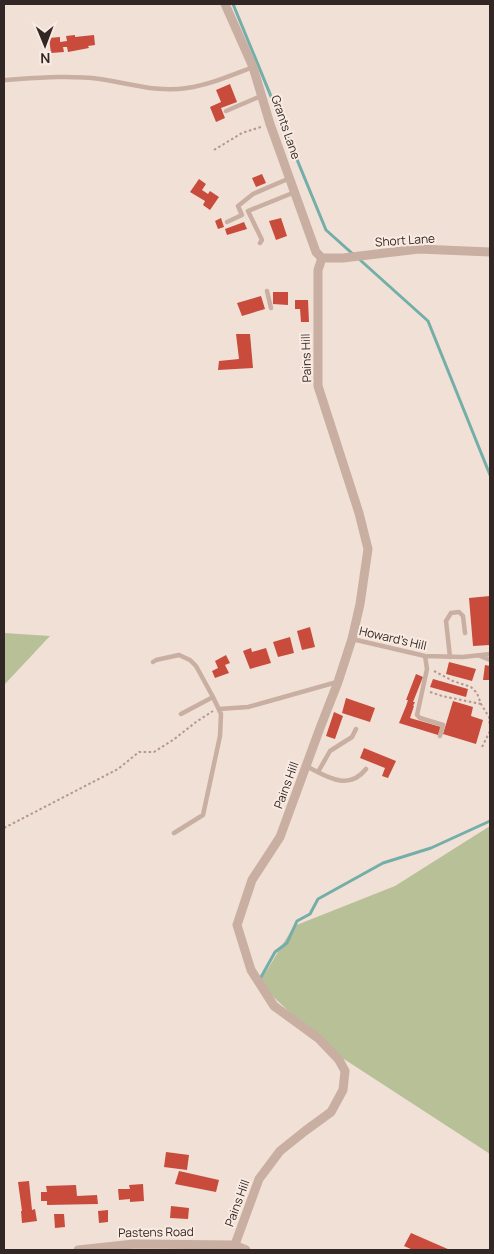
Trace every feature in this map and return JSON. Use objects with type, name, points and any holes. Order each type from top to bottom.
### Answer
[{"type":"street","name":"Grants Lane","points":[[225,4],[253,67],[270,124],[316,252],[322,258]]},
{"type":"street","name":"Short Lane","points":[[322,258],[343,258],[419,249],[490,252]]},
{"type":"street","name":"Pains Hill","points":[[246,1250],[234,1248],[259,1179],[280,1151],[331,1112],[343,1090],[345,1071],[339,1060],[318,1038],[274,1006],[251,970],[237,925],[252,880],[280,837],[338,682],[352,639],[360,604],[368,549],[360,513],[318,386],[317,286],[318,270],[322,258]]},
{"type":"street","name":"Pastens Road","points":[[78,1250],[134,1244],[234,1248]]},
{"type":"lane","points":[[4,80],[66,76],[100,79],[151,88],[172,89],[201,85],[253,67]]},
{"type":"lane","points":[[226,111],[262,96]]},
{"type":"lane","points":[[227,222],[242,215],[238,206],[253,194],[290,178]]},
{"type":"lane","points":[[260,243],[262,240],[248,211],[295,192]]},
{"type":"lane","points":[[266,291],[271,308]]},
{"type":"lane","points":[[450,657],[446,621],[451,613],[459,612],[462,616],[465,633]]},
{"type":"lane","name":"Howard's Hill","points":[[352,639],[425,656],[450,657],[490,654]]},
{"type":"lane","points":[[153,662],[179,655],[190,660],[196,666],[221,714],[220,736],[203,815],[174,834]]},
{"type":"lane","points":[[425,656],[427,669],[417,715],[420,718],[443,725],[440,736]]},
{"type":"lane","points":[[477,656],[490,660]]},
{"type":"lane","points":[[219,709],[248,707],[338,682]]},
{"type":"lane","points":[[181,714],[213,697]]},
{"type":"lane","points":[[318,772],[330,751],[352,737],[356,729]]},
{"type":"lane","points":[[306,766],[333,779],[346,782],[357,778],[366,769]]},
{"type":"path","points":[[214,150],[242,134],[270,124]]},
{"type":"path","points":[[427,669],[470,687],[477,693],[481,704],[489,716],[490,729],[482,747]]},
{"type":"path","points":[[423,689],[442,696],[481,704]]},
{"type":"path","points":[[4,828],[118,769],[140,752],[154,752],[210,712],[219,709]]},
{"type":"green space","points":[[4,633],[50,636],[4,685]]},
{"type":"green space","points":[[490,826],[490,1154],[327,1048],[259,983],[294,926],[395,886]]},
{"type":"building","points":[[75,35],[75,37],[94,35],[95,45],[68,52],[67,47],[63,47],[64,52],[51,53],[49,38],[60,37],[60,42],[67,41],[66,36]]},
{"type":"building","points":[[51,54],[51,60],[42,61],[42,55]]},
{"type":"building","points":[[230,84],[237,102],[221,108],[225,118],[216,122],[210,107],[221,102],[216,90]]},
{"type":"building","points":[[262,174],[266,183],[256,187],[252,178]]},
{"type":"building","points":[[199,179],[206,184],[202,190],[208,194],[210,191],[219,197],[210,210],[203,205],[205,201],[190,192]]},
{"type":"building","points":[[221,218],[224,227],[218,229],[215,221]]},
{"type":"building","points":[[281,218],[287,236],[276,240],[269,221]]},
{"type":"building","points":[[244,222],[247,229],[227,235],[225,229]]},
{"type":"building","points":[[273,292],[288,292],[288,305],[273,304]]},
{"type":"building","points":[[261,296],[265,309],[242,316],[237,303]]},
{"type":"building","points":[[295,300],[308,300],[309,322],[301,322],[300,309],[295,309]]},
{"type":"building","points":[[236,334],[250,334],[253,368],[218,370],[219,361],[239,359]]},
{"type":"building","points":[[490,596],[490,645],[473,646],[469,598]]},
{"type":"building","points":[[310,627],[315,647],[302,650],[297,631]]},
{"type":"building","points":[[290,637],[294,653],[278,657],[273,642]]},
{"type":"building","points":[[251,648],[252,652],[266,648],[271,663],[250,669],[243,651]]},
{"type":"building","points":[[226,655],[230,663],[225,665],[229,673],[215,678],[212,671],[218,668],[215,661]]},
{"type":"building","points":[[449,662],[476,669],[472,681],[446,674]]},
{"type":"building","points":[[485,665],[490,666],[490,680],[483,680]]},
{"type":"building","points":[[416,674],[423,677],[413,702],[415,702],[410,718],[441,727],[438,735],[399,723]]},
{"type":"building","points":[[433,679],[468,689],[466,697],[430,687]]},
{"type":"building","points":[[346,698],[375,708],[370,722],[342,713]]},
{"type":"building","points":[[453,701],[473,707],[471,716],[483,720],[476,744],[443,734]]},
{"type":"building","points":[[334,712],[343,716],[335,739],[326,736]]},
{"type":"building","points":[[364,748],[396,761],[388,778],[382,776],[385,768],[360,758]]},
{"type":"building","points":[[166,1152],[189,1155],[187,1170],[164,1167]]},
{"type":"building","points":[[179,1171],[219,1180],[216,1192],[175,1184]]},
{"type":"building","points":[[29,1181],[32,1210],[35,1209],[37,1221],[22,1223],[18,1182]]},
{"type":"building","points":[[143,1184],[144,1201],[130,1202],[130,1199],[119,1200],[118,1189],[130,1189],[129,1185]]},
{"type":"building","points":[[76,1185],[77,1196],[97,1195],[98,1204],[47,1205],[47,1201],[41,1201],[41,1192],[47,1192],[46,1186]]},
{"type":"building","points":[[171,1206],[189,1208],[188,1219],[170,1218]]},
{"type":"building","points":[[108,1210],[108,1222],[99,1223],[98,1211]]},
{"type":"building","points":[[54,1214],[64,1214],[65,1227],[55,1228]]},
{"type":"building","points":[[411,1233],[450,1250],[413,1250],[404,1246]]},
{"type":"waterway","points":[[233,4],[326,230],[354,255]]},
{"type":"waterway","points":[[359,259],[428,321],[490,475]]},
{"type":"waterway","points":[[260,979],[275,952],[287,943],[297,921],[310,914],[318,899],[383,863],[431,848],[490,821]]}]
